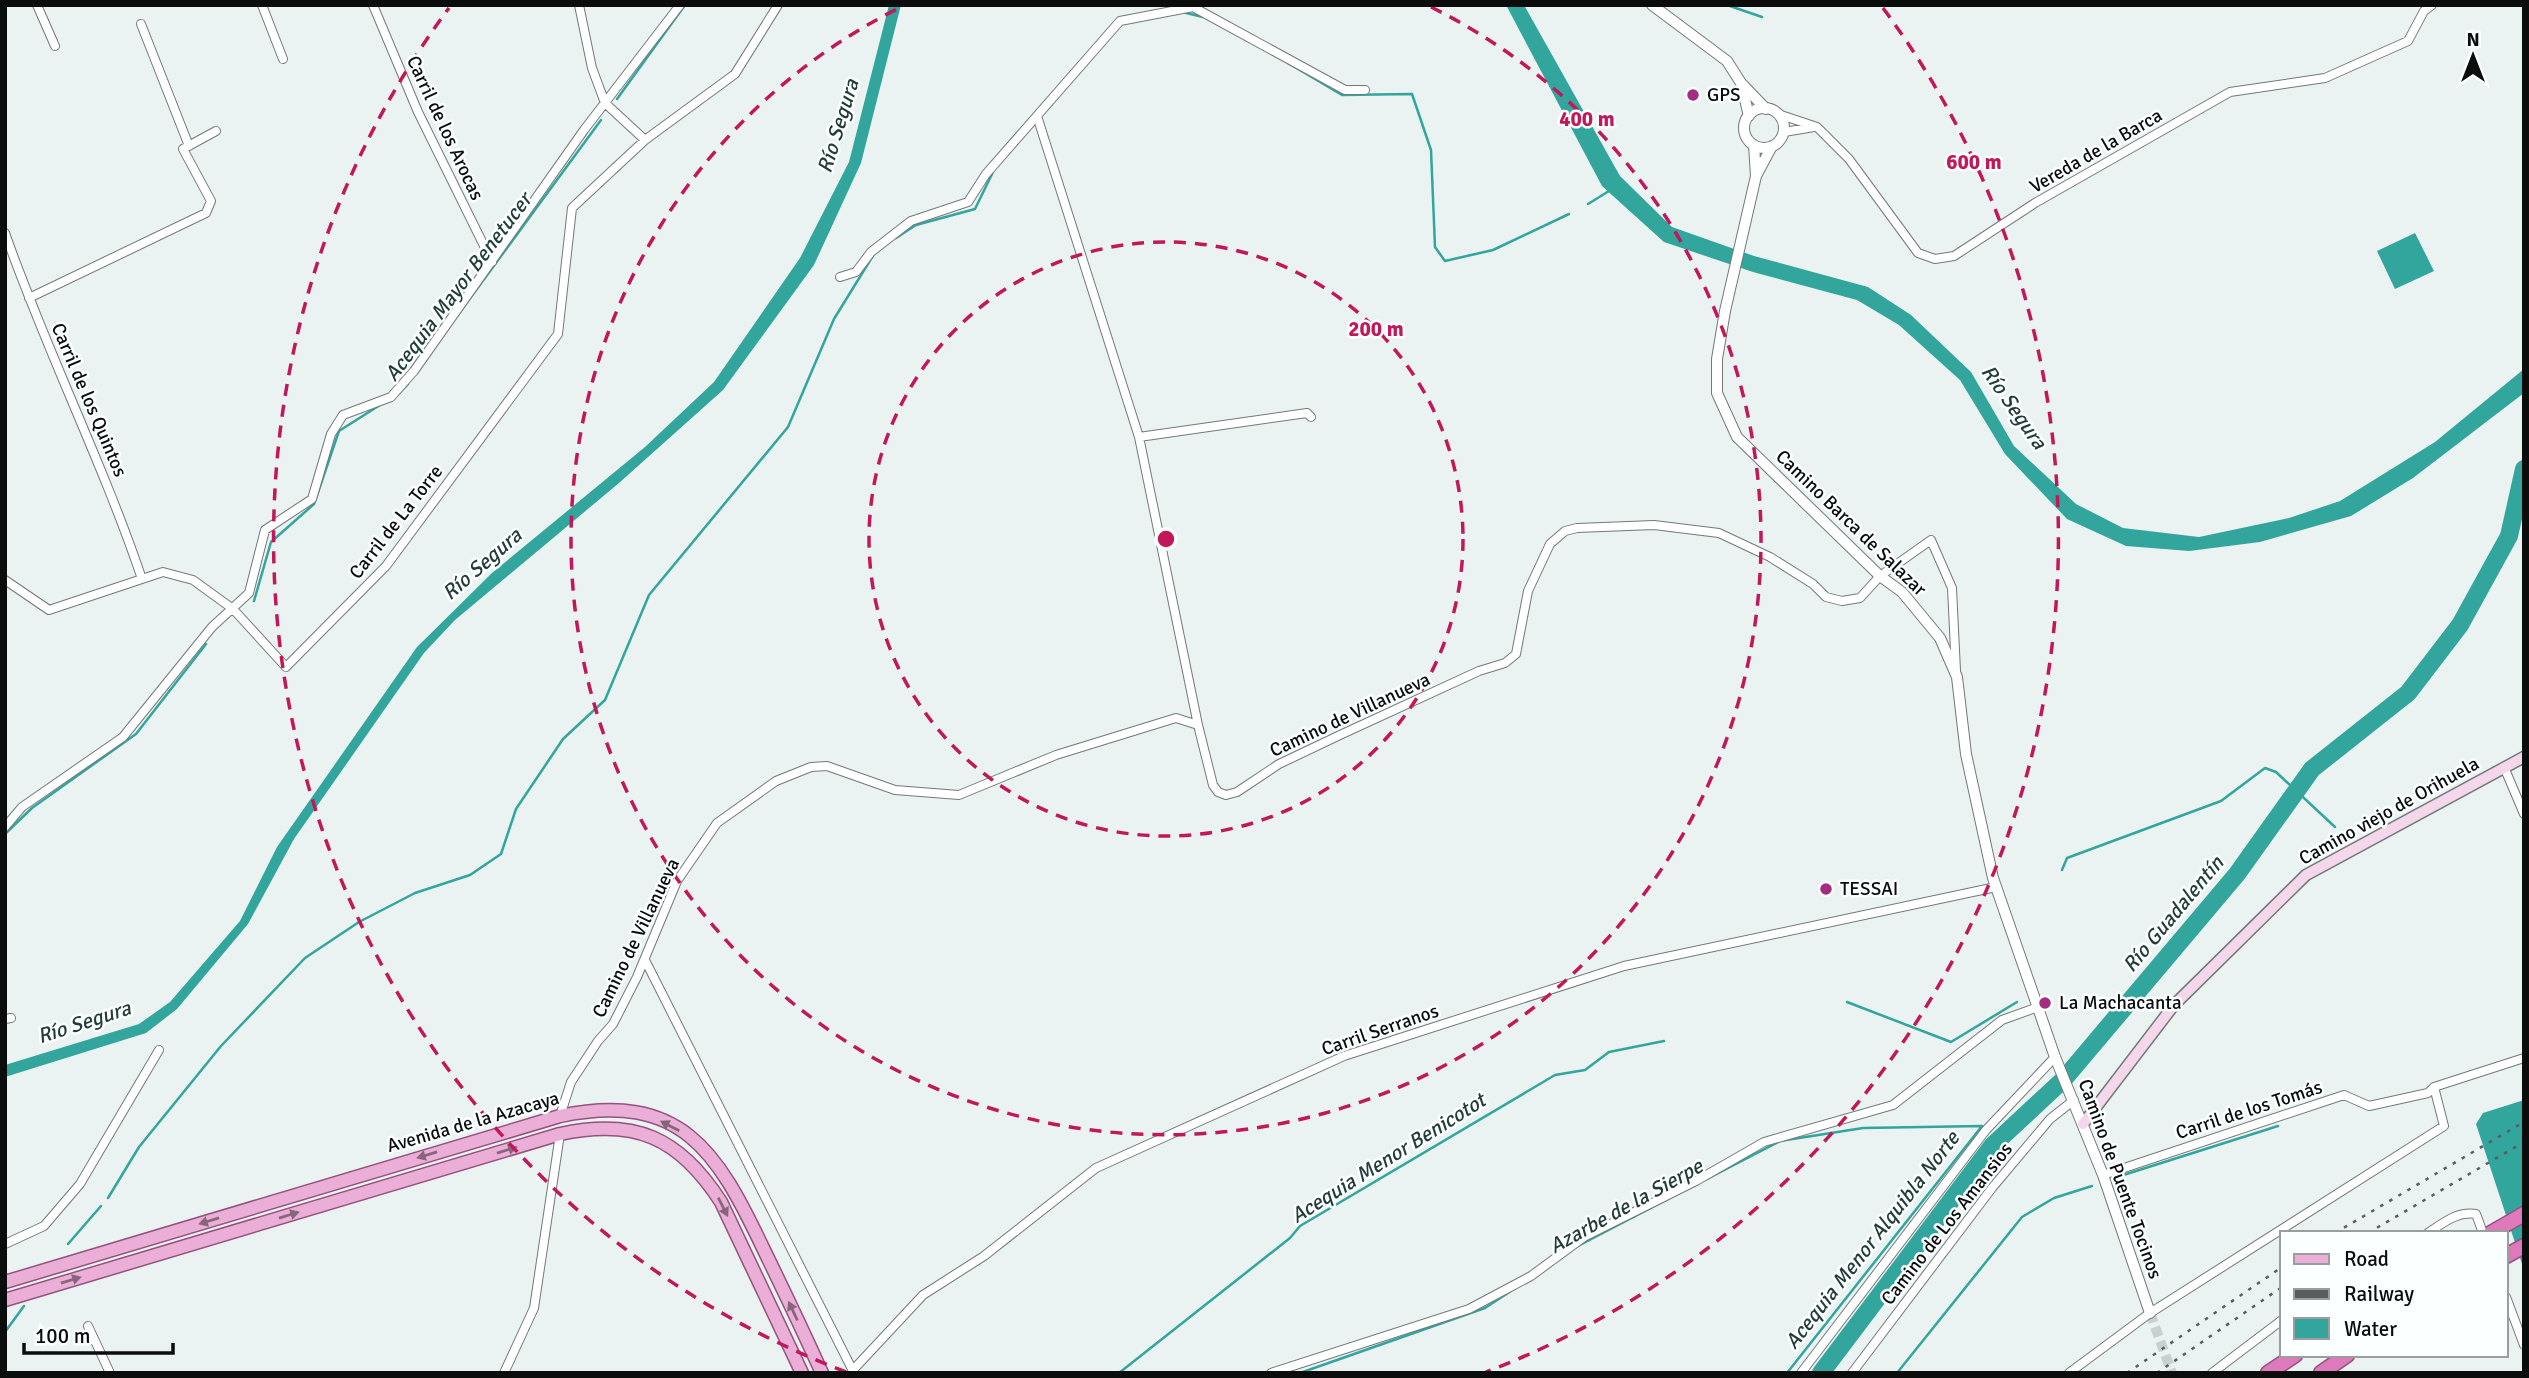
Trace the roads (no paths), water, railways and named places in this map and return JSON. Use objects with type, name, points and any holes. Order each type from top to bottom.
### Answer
[{"type":"highway","points":[[2494,1231],[2524,1214]]},
{"type":"highway","points":[[2508,1255],[2524,1246]]},
{"type":"highway","points":[[2268,1373],[2292,1357]]},
{"type":"highway","points":[[2321,1373],[2344,1357]]},
{"type":"main road","name":"Camino viejo de Orihuela","points":[[2083,1124],[2174,1005],[2306,875],[2524,757]]},
{"type":"main road","name":"Avenida de la Azacaya","points":[[5,1282],[559,1116],[606,1110],[650,1116],[672,1125],[712,1156],[737,1194],[822,1373]]},
{"type":"main road","name":"Avenida de la Azacaya","points":[[5,1300],[560,1134],[595,1128],[626,1129],[654,1137],[680,1152],[708,1182],[721,1202],[802,1373]]},
{"type":"street","points":[[37,5],[55,46]]},
{"type":"street","points":[[262,5],[283,59]]},
{"type":"street","name":"Carril de los Arocas","points":[[373,5],[418,112],[492,262]]},
{"type":"street","points":[[579,5],[593,68],[605,103],[645,140],[735,74],[778,5]]},
{"type":"street","points":[[5,827],[32,800],[123,737],[212,627],[249,593],[265,530],[312,499],[331,434],[343,415],[391,397],[492,262],[605,103],[680,5]]},
{"type":"street","points":[[1652,5],[1727,61],[1741,83],[1766,109],[1817,127]]},
{"type":"street","name":"Vereda de la Barca","points":[[1817,127],[1849,159],[1918,253],[1936,259],[1954,256],[2035,203],[2230,92],[2325,78],[2408,41],[2424,11],[2432,5]]},
{"type":"street","points":[[840,277],[856,272],[871,252],[911,221],[968,202],[986,174],[1120,20],[1193,7],[1345,90],[1365,90]]},
{"type":"street","points":[[141,24],[189,146]]},
{"type":"street","points":[[1741,83],[1749,116],[1745,133],[1754,145],[1772,146],[1784,132],[1817,127]]},
{"type":"street","points":[[1749,116],[1766,109]]},
{"type":"street","points":[[1778,114],[1784,132]]},
{"type":"street","points":[[1037,116],[1139,437],[1198,725]]},
{"type":"street","points":[[29,298],[206,213],[211,201],[183,149],[216,131]]},
{"type":"street","name":"Carril de La Torre","points":[[5,580],[49,610],[163,572],[193,580],[233,609],[286,667],[386,566],[558,334],[572,208],[645,140]]},
{"type":"street","name":"Camino Barca de Salazar","points":[[1754,145],[1756,176],[1725,312],[1717,359],[1717,393],[1737,437],[1880,576],[1902,592],[1940,638],[1956,675],[1966,754],[1996,887],[2055,1057]]},
{"type":"street","name":"Camino Barca de Salazar","points":[[1756,176],[1772,146]]},
{"type":"street","name":"Carril de los Quintos","points":[[5,233],[29,298],[93,446],[142,579]]},
{"type":"street","points":[[1139,437],[1307,413],[1311,417]]},
{"type":"street","name":"Camino de Villanueva","points":[[559,1116],[571,1082],[598,1041],[614,1024],[645,960],[677,881],[717,823],[776,781],[811,767],[827,766],[895,790],[958,795],[1056,755],[1176,718],[1198,725],[1213,785],[1218,792],[1226,795],[1237,793],[1279,764],[1340,734],[1479,671],[1505,663],[1516,654],[1519,646],[1528,592],[1550,544],[1565,531],[1654,525],[1719,533],[1770,557],[1813,584],[1826,597],[1842,601],[1860,598],[1880,576],[1931,540],[1952,588],[1956,675]]},
{"type":"street","points":[[2504,766],[2524,814]]},
{"type":"street","name":"Carril Serranos","points":[[854,1371],[923,1295],[984,1256],[1096,1168],[1344,1056],[1624,966],[1996,887]]},
{"type":"street","points":[[645,960],[854,1371]]},
{"type":"street","points":[[1271,1373],[1469,1309],[1531,1276],[1584,1237],[1696,1181],[1764,1142],[1893,1105],[2002,1020],[2038,1007]]},
{"type":"street","points":[[5,1244],[44,1226],[80,1184],[159,1050]]},
{"type":"street","points":[[1801,1373],[1986,1130],[2055,1057]]},
{"type":"street","name":"Camino de Puente Tocinos","points":[[2055,1057],[2103,1175],[2151,1313]]},
{"type":"street","name":"Carril de los Tomás","points":[[2103,1175],[2344,1095],[2369,1107],[2428,1093],[2434,1087],[2524,1058]]},
{"type":"street","points":[[2069,1373],[2151,1313],[2444,1126],[2434,1087]]},
{"type":"street","name":"Camino de Los Amansios","points":[[1852,1373],[1992,1188],[2050,1119],[2074,1100]]},
{"type":"street","points":[[504,1373],[534,1308],[560,1134]]},
{"type":"street","points":[[2432,1231],[2467,1213],[2476,1214],[2482,1231]]},
{"type":"street","points":[[2508,1302],[2524,1345]]},
{"type":"street","points":[[2212,1373],[2280,1322]]},
{"type":"street","points":[[88,1326],[110,1373]]},
{"type":"water","points":[[889,5],[901,5],[861,163],[814,265],[723,390],[619,483],[455,620],[424,653],[294,839],[248,924],[177,1009],[146,1033],[5,1077],[5,1065],[139,1024],[170,1002],[240,921],[277,847],[417,647],[492,573],[645,447],[714,382],[800,258],[849,162]]},
{"type":"water","points":[[1506,5],[1524,5],[1620,176],[1672,227],[1754,256],[1868,287],[1911,315],[1971,372],[2014,446],[2076,504],[2123,528],[2199,537],[2289,518],[2340,501],[2435,442],[2524,369],[2524,393],[2413,478],[2351,516],[2260,542],[2189,551],[2126,546],[2067,519],[2005,454],[1960,380],[1899,325],[1857,300],[1753,272],[1664,242],[1602,186]]},
{"type":"water","points":[[2415,233],[2434,271],[2395,289],[2377,251]]},
{"type":"water","points":[[2524,1100],[2524,1270],[2476,1124],[2483,1113]]},
{"type":"waterway","name":"Acequia Mayor Benetucer","points":[[617,99],[685,5]]},
{"type":"waterway","name":"Acequia Mayor Benetucer","points":[[1727,5],[1762,17]]},
{"type":"waterway","points":[[1182,12],[1203,17]]},
{"type":"waterway","points":[[1288,63],[1342,95],[1412,94],[1431,150],[1435,247],[1445,261],[1493,250],[1569,214]]},
{"type":"waterway","name":"Acequia Mayor Benetucer","points":[[457,316],[601,120]]},
{"type":"waterway","points":[[896,238],[916,225],[975,209],[993,172]]},
{"type":"waterway","points":[[1588,204],[1609,191]]},
{"type":"waterway","points":[[108,1198],[139,1147],[221,1046],[305,958],[359,922],[415,893],[470,875],[501,854],[516,809],[563,739],[605,700],[649,595],[788,427],[834,319],[874,254]]},
{"type":"waterway","name":"Acequia Mayor Benetucer","points":[[398,394],[408,384]]},
{"type":"waterway","name":"Acequia Mayor Benetucer","points":[[254,601],[271,542],[314,504],[339,431],[380,405]]},
{"type":"waterway","name":"Río Guadalentín","points":[[1821,1373],[1993,1145],[2064,1079],[2237,874],[2312,769],[2408,693],[2460,625],[2509,536],[2524,469]]},
{"type":"waterway","name":"Acequia Mayor Benetucer","points":[[5,834],[32,808],[136,734],[206,644]]},
{"type":"waterway","name":"Acequia Menor Benicotot","points":[[2062,870],[2067,858],[2221,801],[2265,768],[2276,772],[2335,827]]},
{"type":"waterway","name":"Acequia Menor Benicotot","points":[[1847,1002],[1951,1042],[2017,1002]]},
{"type":"waterway","name":"Acequia Menor Benicotot","points":[[1119,1373],[1290,1238],[1300,1226],[1555,1075],[1585,1070],[1609,1052],[1664,1041]]},
{"type":"waterway","name":"Azarbe de la Sierpe","points":[[1705,1180],[1780,1141],[1863,1128],[1982,1126]]},
{"type":"waterway","name":"Acequia Menor Alquibla Norte","points":[[1787,1373],[1982,1126]]},
{"type":"waterway","points":[[2114,1178],[2278,1126]]},
{"type":"waterway","points":[[1897,1373],[2022,1217],[2054,1198],[2092,1186]]},
{"type":"waterway","name":"Azarbe de la Sierpe","points":[[1578,1246],[1668,1199]]},
{"type":"waterway","points":[[68,1244],[101,1206]]},
{"type":"waterway","name":"Azarbe de la Sierpe","points":[[1300,1373],[1485,1308],[1511,1291]]},
{"type":"waterway","points":[[5,1332],[24,1306]]},
{"type":"tunnel","points":[[2150,1313],[2172,1373]]},
{"type":"railway","points":[[2338,1231],[2524,1122]]},
{"type":"railway","points":[[2371,1231],[2524,1142]]},
{"type":"railway","points":[[2127,1373],[2280,1268]]},
{"type":"railway","points":[[2157,1373],[2280,1288]]},
{"type":"place","name":"GPS","points":[[1693,95]]},
{"type":"place","name":"TESSAI","points":[[1826,889]]},
{"type":"place","name":"La Machacanta","points":[[2045,1003]]},
{"type":"water label","name":"Río Segura","points":[[838,126]]},
{"type":"water label","name":"Río Segura","points":[[2014,407]]},
{"type":"water label","name":"Río Segura","points":[[482,564]]},
{"type":"water label","name":"Río Segura","points":[[84,1022]]}]
